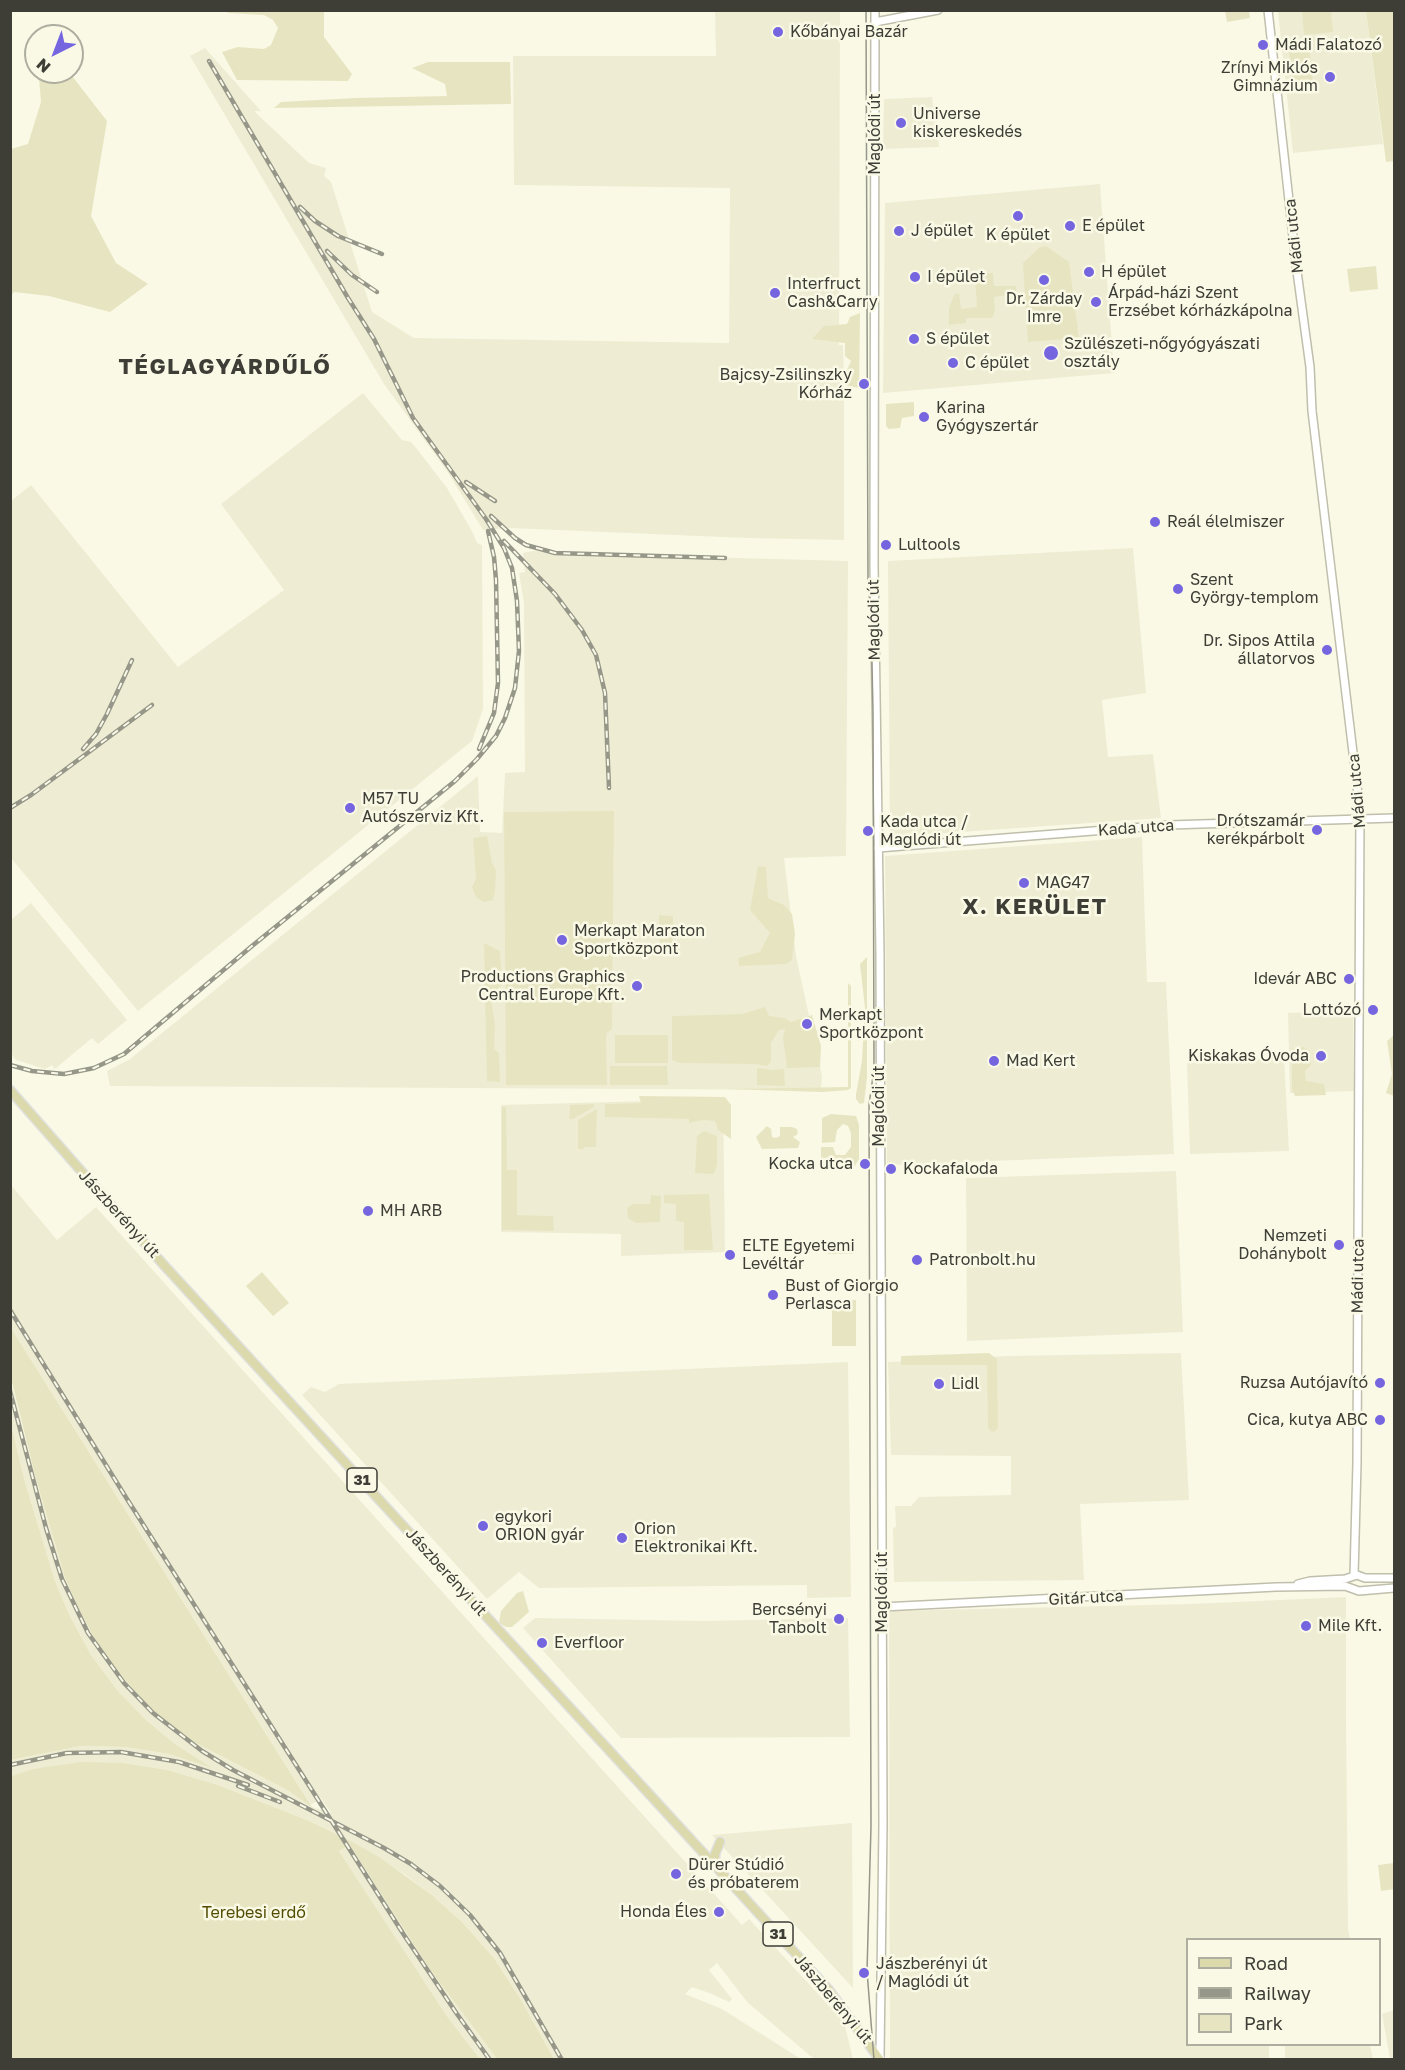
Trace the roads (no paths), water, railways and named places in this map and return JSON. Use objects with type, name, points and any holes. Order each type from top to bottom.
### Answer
[{"type":"main road","name":"Jászberényi út","points":[[10,1090],[162,1263],[829,1990],[880,2058]]},
{"type":"main road","points":[[714,1866],[715,1854],[720,1842]]},
{"type":"street","name":"Maglódi út","points":[[875,10],[874,566],[878,848],[883,1825],[880,2058]]},
{"type":"street","points":[[875,22],[938,10]]},
{"type":"street","name":"Mádi utca","points":[[1268,10],[1310,367],[1312,411],[1361,819],[1357,1463],[1353,1576]]},
{"type":"street","name":"Kada utca","points":[[878,848],[1169,825],[1395,818]]},
{"type":"street","points":[[1395,1578],[1365,1578],[1360,1575],[1353,1576],[1350,1582],[1351,1588],[1356,1591],[1395,1588]]},
{"type":"street","name":"Gitár utca","points":[[1290,1587],[1310,1581],[1353,1576]]},
{"type":"street","points":[[1362,1591],[1366,1584],[1365,1578]]},
{"type":"street","name":"Gitár utca","points":[[882,1607],[1290,1587],[1339,1586],[1351,1588]]},
{"type":"tram line","points":[[866,10],[868,582],[873,712],[874,1069],[869,1105],[871,1826],[867,1971],[874,2060]]},
{"type":"railway","points":[[10,1065],[32,1071],[64,1074],[94,1068],[124,1054],[252,946],[455,781],[496,736],[515,688],[519,651],[517,601],[512,568],[504,548],[486,519],[413,418],[374,339],[209,61]]},
{"type":"railway","points":[[300,207],[315,221],[338,236],[382,254]]},
{"type":"railway","points":[[327,251],[352,275],[377,292]]},
{"type":"railway","points":[[466,482],[495,501]]},
{"type":"railway","points":[[491,516],[526,545],[555,553],[725,558]]},
{"type":"railway","points":[[479,749],[494,713],[498,683],[496,580],[488,531]]},
{"type":"railway","points":[[504,541],[555,594],[582,630],[596,655],[605,693],[609,788]]},
{"type":"railway","points":[[83,749],[96,734],[132,660]]},
{"type":"railway","points":[[10,808],[31,795],[152,705]]},
{"type":"railway","points":[[10,1310],[127,1499],[404,1935],[490,2060]]},
{"type":"railway","points":[[10,1391],[46,1528],[62,1579],[88,1633],[124,1683],[153,1713],[202,1751],[233,1770],[384,1848],[411,1864],[440,1886],[470,1915],[500,1953],[562,2060]]},
{"type":"railway","points":[[10,1765],[67,1753],[121,1752],[179,1762],[248,1785]]},
{"type":"railway","points":[[238,1786],[280,1802]]},
{"type":"place","name":"Kőbányai Bazár","points":[[778,32]]},
{"type":"place","name":"Mádi Falatozó","points":[[1263,45]]},
{"type":"place","name":"Zrínyi Miklós Gimnázium","points":[[1330,77]]},
{"type":"place","name":"Universe kiskereskedés","points":[[901,123]]},
{"type":"place","name":"K épület","points":[[1018,216]]},
{"type":"place","name":"E épület","points":[[1070,226]]},
{"type":"place","name":"J épület","points":[[899,231]]},
{"type":"place","name":"H épület","points":[[1089,272]]},
{"type":"place","name":"I épület","points":[[915,277]]},
{"type":"place","name":"Dr. Zárday Imre","points":[[1044,280]]},
{"type":"place","name":"Interfruct Cash&Carry","points":[[775,293]]},
{"type":"place","name":"Árpád-házi Szent Erzsébet kórházkápolna","points":[[1096,302]]},
{"type":"place","name":"S épület","points":[[914,339]]},
{"type":"place","name":"Szülészeti-nőgyógyászati osztály","points":[[1051,353]]},
{"type":"place","name":"C épület","points":[[953,363]]},
{"type":"place","name":"Bajcsy-Zsilinszky Kórház","points":[[864,384]]},
{"type":"place","name":"Karina Gyógyszertár","points":[[924,417]]},
{"type":"place","name":"Reál élelmiszer","points":[[1155,522]]},
{"type":"place","name":"Lultools","points":[[886,545]]},
{"type":"place","name":"Szent György-templom","points":[[1178,589]]},
{"type":"place","name":"Dr. Sipos Attila állatorvos","points":[[1327,650]]},
{"type":"place","name":"M57 TU Autószerviz Kft.","points":[[350,808]]},
{"type":"place","name":"Drótszamár kerékpárbolt","points":[[1317,830]]},
{"type":"place","name":"Kada utca / Maglódi út","points":[[868,831]]},
{"type":"place","name":"MAG47","points":[[1024,883]]},
{"type":"place","name":"Merkapt Maraton Sportközpont","points":[[562,940]]},
{"type":"place","name":"Idevár ABC","points":[[1349,979]]},
{"type":"place","name":"Productions Graphics Central Europe Kft.","points":[[637,986]]},
{"type":"place","name":"Lottózó","points":[[1373,1010]]},
{"type":"place","name":"Merkapt Sportközpont","points":[[807,1024]]},
{"type":"place","name":"Kiskakas Óvoda","points":[[1321,1056]]},
{"type":"place","name":"Mad Kert","points":[[994,1061]]},
{"type":"place","name":"Kocka utca","points":[[865,1164]]},
{"type":"place","name":"Kockafaloda","points":[[891,1169]]},
{"type":"place","name":"MH ARB","points":[[368,1211]]},
{"type":"place","name":"Nemzeti Dohánybolt","points":[[1339,1245]]},
{"type":"place","name":"ELTE Egyetemi Levéltár","points":[[730,1255]]},
{"type":"place","name":"Patronbolt.hu","points":[[917,1260]]},
{"type":"place","name":"Bust of Giorgio Perlasca","points":[[773,1295]]},
{"type":"place","name":"Ruzsa Autójavító","points":[[1380,1383]]},
{"type":"place","name":"Lidl","points":[[939,1384]]},
{"type":"place","name":"Cica, kutya ABC","points":[[1380,1420]]},
{"type":"place","name":"egykori ORION gyár","points":[[483,1526]]},
{"type":"place","name":"Orion Elektronikai Kft.","points":[[622,1538]]},
{"type":"place","name":"Bercsényi Tanbolt","points":[[839,1619]]},
{"type":"place","name":"Mile Kft.","points":[[1306,1626]]},
{"type":"place","name":"Everfloor","points":[[542,1643]]},
{"type":"place","name":"Dürer Stúdió és próbaterem","points":[[676,1874]]},
{"type":"place","name":"Honda Éles","points":[[719,1912]]},
{"type":"place","name":"Jászberényi út / Maglódi út","points":[[864,1973]]},
{"type":"district","name":"TÉGLAGYÁRDŰLŐ","points":[[225,367]]},
{"type":"district","name":"X. KERÜLET","points":[[1035,907]]},
{"type":"park label","name":"Terebesi erdő","points":[[254,1913]]}]
